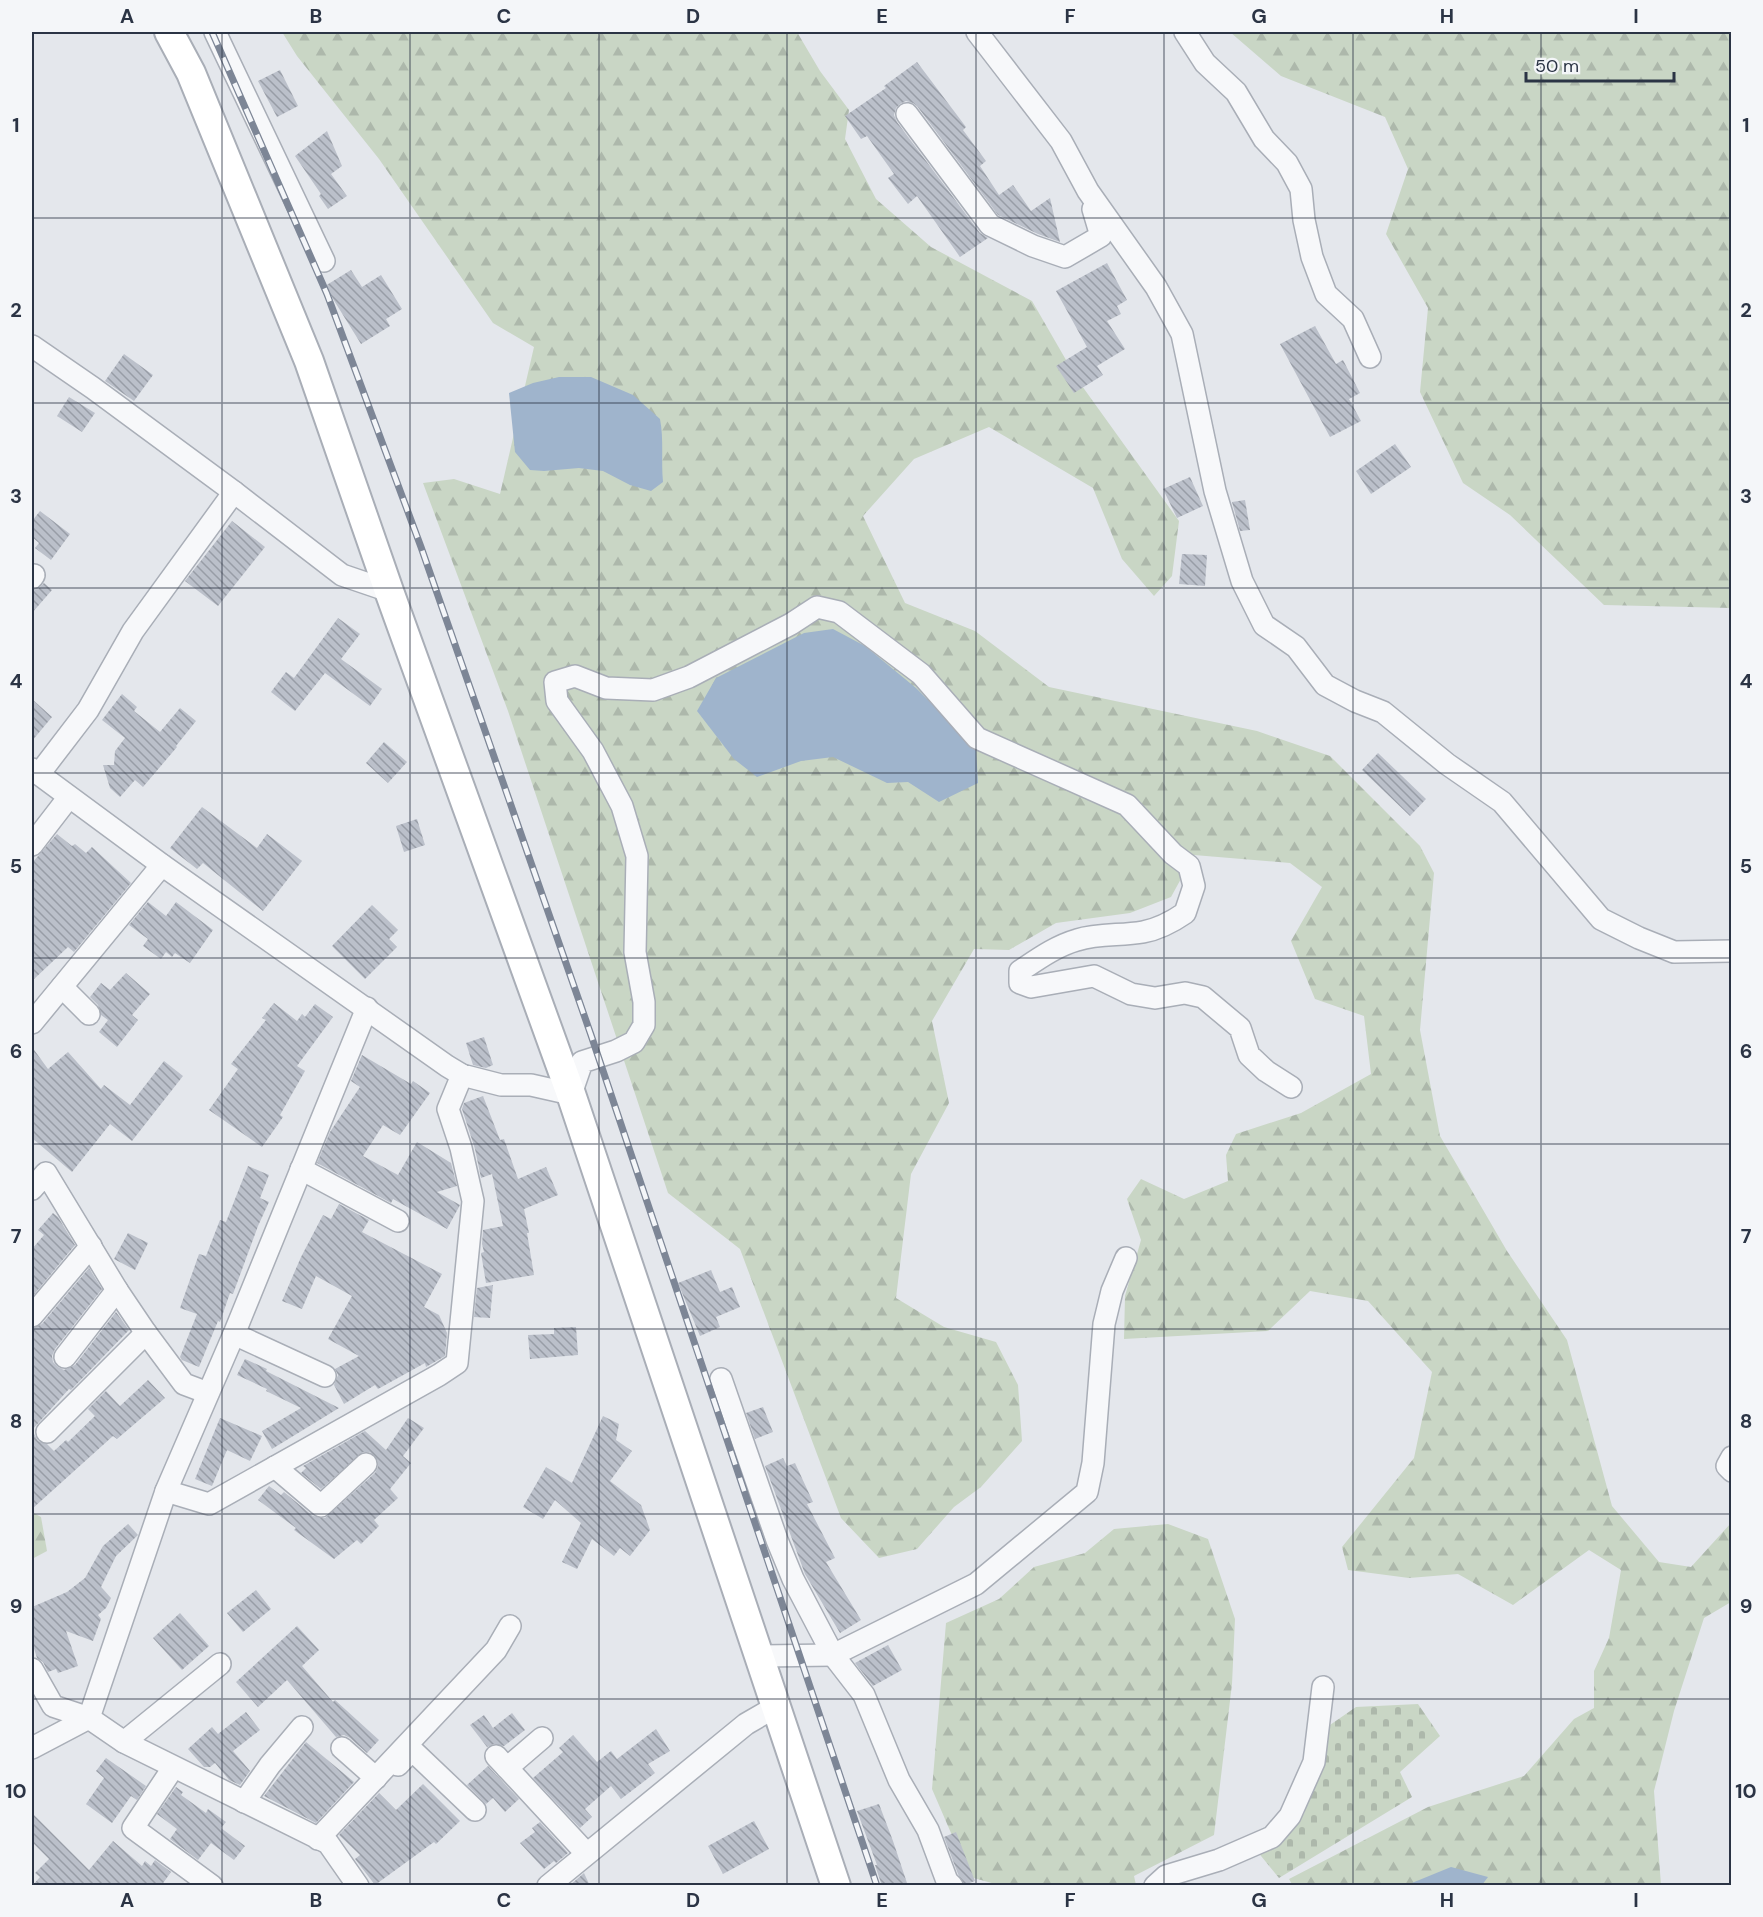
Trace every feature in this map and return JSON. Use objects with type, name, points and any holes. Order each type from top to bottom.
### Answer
[{"type":"street","points":[[169,32],[191,74],[309,360],[389,591],[571,1094],[836,1886]]},
{"type":"street","points":[[215,32],[324,261]]},
{"type":"street","points":[[977,32],[1061,141],[1088,191],[1156,287],[1182,334],[1215,491],[1242,581],[1264,625],[1296,647],[1326,685],[1355,701],[1383,712],[1447,764],[1502,802],[1601,919],[1674,952],[1731,951]]},
{"type":"street","points":[[1185,32],[1205,63],[1236,92],[1264,139],[1287,163],[1301,189],[1304,220],[1312,257],[1326,294],[1353,319],[1370,357]]},
{"type":"street","points":[[906,114],[990,225],[1033,246],[1065,257],[1101,236],[1088,191]]},
{"type":"street","points":[[32,346],[234,492],[342,576],[389,591]]},
{"type":"street","points":[[234,492],[133,631],[88,710],[35,772],[162,865],[462,1075],[501,1085],[531,1085],[571,1094]]},
{"type":"street","points":[[571,1094],[582,1062],[616,1051],[634,1042],[644,1025],[644,1002],[635,952],[637,856],[622,806],[593,751],[557,701],[555,682],[575,675],[606,688],[653,690],[699,672],[791,624],[817,606],[839,612],[921,674],[977,738],[1127,805],[1173,854],[1189,866],[1194,886],[1185,913],[1167,925],[1142,932],[1088,937],[1057,948],[1020,971],[1020,982],[1031,987],[1094,976],[1131,994],[1155,998],[1185,993],[1203,997],[1240,1028],[1249,1055],[1266,1071],[1291,1087]]},
{"type":"street","points":[[32,845],[69,797]]},
{"type":"street","points":[[32,1023],[162,865]]},
{"type":"street","points":[[62,987],[89,1014]]},
{"type":"street","points":[[32,1748],[89,1718],[166,1491],[234,1334],[367,1008]]},
{"type":"street","points":[[166,1491],[208,1504],[457,1363],[472,1202],[461,1148],[448,1109],[462,1075]]},
{"type":"street","points":[[301,1169],[398,1221]]},
{"type":"street","points":[[32,1189],[46,1173],[117,1290],[146,1333],[184,1384],[208,1393]]},
{"type":"street","points":[[32,1316],[91,1246]]},
{"type":"street","points":[[760,1656],[833,1655],[976,1584],[1088,1492],[1093,1463],[1104,1324],[1112,1291],[1126,1258]]},
{"type":"street","points":[[65,1357],[117,1290]]},
{"type":"street","points":[[47,1432],[146,1333]]},
{"type":"street","points":[[234,1334],[326,1376]]},
{"type":"street","points":[[721,1379],[793,1580],[833,1655],[864,1695],[899,1780],[928,1830],[947,1881],[951,1886]]},
{"type":"street","points":[[1731,1456],[1727,1466],[1731,1471]]},
{"type":"street","points":[[275,1467],[321,1506],[366,1464]]},
{"type":"street","points":[[318,1839],[496,1650],[510,1626]]},
{"type":"street","points":[[124,1742],[220,1664]]},
{"type":"street","points":[[32,1668],[53,1706],[89,1718],[124,1742],[173,1768],[328,1843],[352,1883]]},
{"type":"street","points":[[1155,1886],[1166,1876],[1219,1860],[1272,1837],[1290,1816],[1314,1762],[1323,1687]]},
{"type":"street","points":[[548,1886],[586,1852],[746,1724],[777,1706]]},
{"type":"street","points":[[244,1802],[270,1765],[302,1727]]},
{"type":"street","points":[[542,1738],[501,1762],[586,1852]]},
{"type":"street","points":[[342,1748],[380,1775],[388,1776],[412,1750],[475,1810]]},
{"type":"street","points":[[173,1768],[133,1828],[212,1886]]},
{"type":"green space","points":[[282,32],[797,32],[820,71],[849,110],[845,139],[876,199],[931,247],[1032,301],[1077,379],[1179,521],[1172,576],[1154,596],[1122,559],[1093,488],[989,427],[914,459],[863,516],[905,603],[975,631],[1049,687],[1257,731],[1330,756],[1420,846],[1434,873],[1420,1030],[1440,1136],[1507,1251],[1567,1340],[1612,1506],[1659,1562],[1691,1567],[1731,1523],[1731,1602],[1704,1618],[1674,1711],[1654,1791],[1661,1885],[1293,1886],[1289,1879],[1428,1807],[1524,1776],[1574,1719],[1594,1708],[1594,1671],[1609,1638],[1621,1570],[1589,1550],[1513,1605],[1458,1574],[1409,1578],[1348,1570],[1342,1547],[1414,1458],[1432,1372],[1368,1301],[1310,1291],[1268,1331],[1124,1339],[1125,1296],[1141,1240],[1127,1199],[1141,1179],[1184,1199],[1228,1181],[1226,1155],[1236,1134],[1301,1113],[1371,1074],[1364,1016],[1315,999],[1291,941],[1322,887],[1290,863],[1194,855],[1171,897],[1130,913],[1056,923],[1009,950],[974,949],[932,1021],[949,1103],[911,1174],[896,1298],[944,1327],[996,1342],[1018,1385],[1022,1441],[981,1487],[954,1507],[917,1549],[879,1558],[841,1518],[740,1249],[668,1193],[508,711],[423,483],[454,479],[500,494],[534,347],[493,323],[379,159],[297,56]]},
{"type":"green space","points":[[1230,32],[1731,32],[1731,608],[1604,605],[1510,515],[1463,483],[1420,392],[1428,308],[1386,234],[1408,169],[1385,117],[1281,76]]},
{"type":"green space","points":[[32,1512],[41,1517],[47,1551],[32,1559]]},
{"type":"green space","points":[[1168,1524],[1208,1539],[1235,1619],[1232,1684],[1214,1835],[1134,1876],[1136,1885],[999,1885],[970,1877],[932,1789],[946,1623],[999,1599],[1034,1567],[1085,1553],[1114,1529]]},
{"type":"green space","points":[[1418,1704],[1440,1736],[1400,1772],[1412,1797],[1279,1878],[1257,1851],[1284,1833],[1304,1814],[1327,1727],[1356,1707]]},
{"type":"water","points":[[559,377],[591,377],[633,395],[660,419],[663,482],[651,491],[630,485],[603,471],[579,468],[530,470],[515,452],[509,393],[533,383]]},
{"type":"water","points":[[833,629],[865,646],[916,688],[976,748],[978,783],[939,802],[908,782],[887,783],[833,757],[801,761],[757,777],[734,759],[697,711],[716,678],[804,633]]},
{"type":"water","points":[[1451,1867],[1488,1877],[1482,1885],[1407,1885]]},
{"type":"building","points":[[917,62],[966,127],[963,130],[986,161],[980,166],[999,195],[1013,185],[1031,211],[1050,198],[1060,242],[998,215],[917,106],[906,101],[896,108],[894,115],[897,122],[980,233],[988,238],[960,257],[917,196],[908,204],[888,178],[894,174],[867,136],[861,139],[845,116],[886,88],[884,86]]},
{"type":"building","points":[[280,70],[298,106],[277,117],[258,81]]},
{"type":"building","points":[[327,131],[342,166],[331,174],[347,196],[328,209],[319,196],[321,194],[295,156]]},
{"type":"building","points":[[1107,263],[1127,300],[1117,306],[1121,314],[1107,321],[1125,349],[1097,366],[1103,375],[1074,393],[1056,366],[1087,347],[1056,291]]},
{"type":"building","points":[[351,270],[362,287],[381,275],[402,309],[386,319],[390,326],[361,344],[325,286]]},
{"type":"building","points":[[1315,326],[1336,364],[1343,360],[1360,393],[1349,399],[1361,421],[1330,437],[1280,344]]},
{"type":"building","points":[[124,354],[153,375],[134,401],[105,381]]},
{"type":"building","points":[[69,397],[95,413],[82,432],[57,416]]},
{"type":"building","points":[[1395,444],[1411,467],[1371,494],[1356,471]]},
{"type":"building","points":[[1190,477],[1203,506],[1177,518],[1163,489]]},
{"type":"building","points":[[1245,500],[1250,530],[1240,531],[1232,502]]},
{"type":"building","points":[[40,511],[70,534],[51,560],[35,548],[39,543],[32,537],[32,521]]},
{"type":"building","points":[[232,521],[265,547],[218,606],[185,581]]},
{"type":"building","points":[[1182,554],[1207,555],[1205,586],[1179,584]]},
{"type":"building","points":[[44,583],[52,590],[32,613],[32,591]]},
{"type":"building","points":[[338,618],[360,634],[341,659],[382,689],[370,706],[325,673],[295,711],[271,692],[286,672],[294,678]]},
{"type":"building","points":[[122,694],[137,707],[134,711],[160,732],[180,708],[196,721],[143,787],[135,780],[120,797],[110,788],[103,765],[114,765],[115,751],[125,738],[102,720]]},
{"type":"building","points":[[32,699],[52,717],[32,741]]},
{"type":"building","points":[[384,742],[407,762],[388,783],[366,763]]},
{"type":"building","points":[[1378,753],[1426,799],[1410,816],[1362,770]]},
{"type":"building","points":[[202,807],[257,848],[267,834],[302,861],[263,911],[203,863],[197,869],[170,848]]},
{"type":"building","points":[[417,819],[425,845],[404,852],[396,826]]},
{"type":"building","points":[[57,834],[72,846],[75,844],[86,853],[92,847],[131,883],[74,952],[68,947],[32,981],[32,863]]},
{"type":"building","points":[[148,902],[166,916],[176,902],[213,930],[190,963],[175,953],[172,957],[166,952],[161,959],[143,946],[148,939],[129,925]]},
{"type":"building","points":[[372,905],[398,930],[389,939],[397,947],[365,979],[332,946]]},
{"type":"building","points":[[126,973],[150,994],[132,1015],[138,1020],[117,1047],[99,1032],[108,1020],[101,1015],[98,1005],[90,997],[101,983],[110,990]]},
{"type":"building","points":[[274,1003],[297,1021],[302,1014],[305,1017],[315,1004],[333,1017],[297,1066],[305,1071],[280,1115],[283,1117],[262,1147],[209,1110],[238,1069],[231,1064],[266,1020],[262,1018]]},
{"type":"building","points":[[484,1037],[493,1065],[486,1068],[473,1065],[466,1043]]},
{"type":"building","points":[[32,1047],[48,1069],[68,1052],[101,1089],[104,1085],[130,1105],[164,1061],[183,1076],[132,1141],[110,1124],[72,1172],[32,1138]]},
{"type":"building","points":[[362,1055],[411,1084],[413,1081],[430,1093],[400,1135],[383,1125],[363,1156],[398,1175],[417,1142],[451,1163],[457,1186],[437,1192],[460,1205],[447,1229],[393,1199],[391,1203],[317,1163],[330,1132],[360,1087],[351,1081]]},
{"type":"building","points":[[483,1096],[500,1140],[504,1139],[518,1179],[546,1167],[558,1195],[524,1209],[534,1275],[486,1283],[481,1253],[484,1252],[483,1230],[503,1226],[492,1174],[481,1178],[475,1149],[462,1109],[464,1103]]},
{"type":"building","points":[[248,1166],[269,1175],[260,1198],[269,1202],[233,1294],[230,1293],[220,1322],[218,1321],[199,1367],[180,1357],[197,1314],[180,1308],[199,1254],[206,1256],[220,1220],[226,1222]]},
{"type":"building","points":[[339,1204],[369,1220],[362,1232],[442,1274],[424,1307],[439,1315],[447,1333],[445,1356],[426,1367],[425,1363],[378,1389],[375,1385],[344,1404],[334,1385],[338,1375],[335,1369],[359,1356],[328,1339],[352,1296],[316,1276],[302,1309],[282,1301],[323,1215],[331,1219]]},
{"type":"building","points":[[53,1213],[58,1217],[75,1245],[32,1297],[32,1249],[44,1235],[38,1230]]},
{"type":"building","points":[[128,1233],[148,1243],[135,1270],[114,1259]]},
{"type":"building","points":[[89,1268],[102,1289],[55,1349],[52,1356],[53,1362],[64,1370],[75,1365],[116,1312],[129,1330],[71,1390],[69,1389],[32,1430],[32,1328],[42,1324]]},
{"type":"building","points":[[711,1270],[720,1292],[732,1287],[740,1307],[716,1317],[720,1327],[700,1336],[678,1283]]},
{"type":"building","points":[[493,1285],[490,1318],[474,1317],[477,1288]]},
{"type":"building","points":[[576,1327],[578,1355],[530,1359],[528,1335],[554,1334],[554,1328]]},
{"type":"building","points":[[245,1359],[339,1408],[272,1449],[262,1431],[301,1408],[237,1375]]},
{"type":"building","points":[[148,1380],[165,1398],[117,1439],[113,1436],[32,1509],[32,1430],[38,1441],[47,1444],[54,1451],[66,1440],[68,1442],[95,1416],[88,1409],[106,1391],[120,1406]]},
{"type":"building","points":[[763,1407],[773,1432],[755,1439],[746,1413]]},
{"type":"building","points":[[603,1416],[619,1424],[616,1440],[632,1451],[610,1481],[641,1505],[650,1530],[630,1556],[620,1548],[614,1556],[592,1539],[577,1569],[562,1562],[581,1523],[555,1500],[543,1519],[523,1507],[546,1467],[572,1483]]},
{"type":"building","points":[[220,1418],[262,1436],[250,1461],[227,1450],[212,1486],[195,1479]]},
{"type":"building","points":[[408,1418],[424,1428],[403,1456],[411,1463],[390,1489],[398,1498],[374,1520],[379,1526],[361,1544],[357,1540],[334,1559],[258,1500],[269,1486],[281,1495],[284,1492],[313,1516],[325,1518],[375,1473],[378,1461],[370,1452],[363,1452],[321,1489],[301,1473],[306,1468],[303,1466],[365,1431],[386,1450]]},
{"type":"building","points":[[783,1458],[787,1466],[795,1463],[813,1502],[807,1504],[835,1558],[826,1562],[861,1620],[840,1633],[805,1574],[765,1466]]},
{"type":"building","points":[[128,1524],[138,1535],[116,1556],[101,1587],[111,1598],[106,1608],[98,1615],[101,1619],[93,1641],[66,1631],[78,1666],[58,1673],[56,1669],[48,1672],[43,1662],[37,1658],[32,1642],[32,1607],[67,1592],[85,1578],[103,1546]]},
{"type":"building","points":[[256,1590],[271,1609],[243,1632],[227,1613]]},
{"type":"building","points":[[180,1613],[209,1646],[182,1670],[153,1638]]},
{"type":"building","points":[[297,1626],[319,1650],[302,1666],[333,1702],[335,1700],[379,1740],[367,1753],[350,1738],[344,1735],[336,1737],[287,1680],[258,1707],[236,1682]]},
{"type":"building","points":[[888,1645],[902,1670],[873,1686],[855,1663]]},
{"type":"building","points":[[246,1712],[260,1730],[233,1751],[250,1771],[240,1785],[229,1780],[215,1763],[210,1767],[204,1767],[188,1749],[212,1727],[218,1734]]},
{"type":"building","points":[[512,1713],[525,1730],[504,1746],[494,1744],[487,1747],[470,1725],[484,1715],[493,1728]]},
{"type":"building","points":[[656,1729],[670,1751],[648,1764],[655,1773],[621,1799],[611,1786],[585,1809],[592,1817],[580,1828],[533,1778],[563,1752],[559,1748],[573,1735],[597,1762],[611,1751],[617,1759]]},
{"type":"building","points":[[306,1742],[354,1782],[316,1823],[264,1796]]},
{"type":"building","points":[[106,1758],[146,1786],[137,1800],[131,1796],[112,1823],[86,1804],[104,1778],[96,1771]]},
{"type":"building","points":[[488,1766],[519,1799],[505,1812],[493,1798],[486,1804],[467,1785]]},
{"type":"building","points":[[423,1784],[460,1821],[436,1844],[434,1842],[375,1885],[355,1859],[360,1855],[339,1835],[379,1793],[396,1810]]},
{"type":"building","points":[[176,1787],[183,1792],[181,1795],[206,1813],[208,1809],[226,1822],[221,1828],[245,1846],[234,1860],[211,1843],[198,1860],[170,1839],[177,1829],[157,1814]]},
{"type":"building","points":[[879,1804],[908,1886],[882,1886],[875,1865],[877,1865],[857,1811]]},
{"type":"building","points":[[32,1813],[89,1870],[113,1841],[142,1866],[145,1861],[151,1866],[155,1860],[171,1872],[161,1886],[32,1886],[40,1877],[35,1873],[49,1859],[32,1842]]},
{"type":"building","points":[[754,1821],[769,1849],[723,1874],[708,1846]]},
{"type":"building","points":[[540,1822],[568,1853],[544,1869],[520,1843],[535,1832],[532,1828]]},
{"type":"building","points":[[956,1832],[975,1881],[964,1885],[944,1837]]},
{"type":"building","points":[[584,1873],[590,1886],[569,1886]]},
{"type":"railway","points":[[212,32],[327,294],[421,547],[591,1035],[877,1886]]}]
